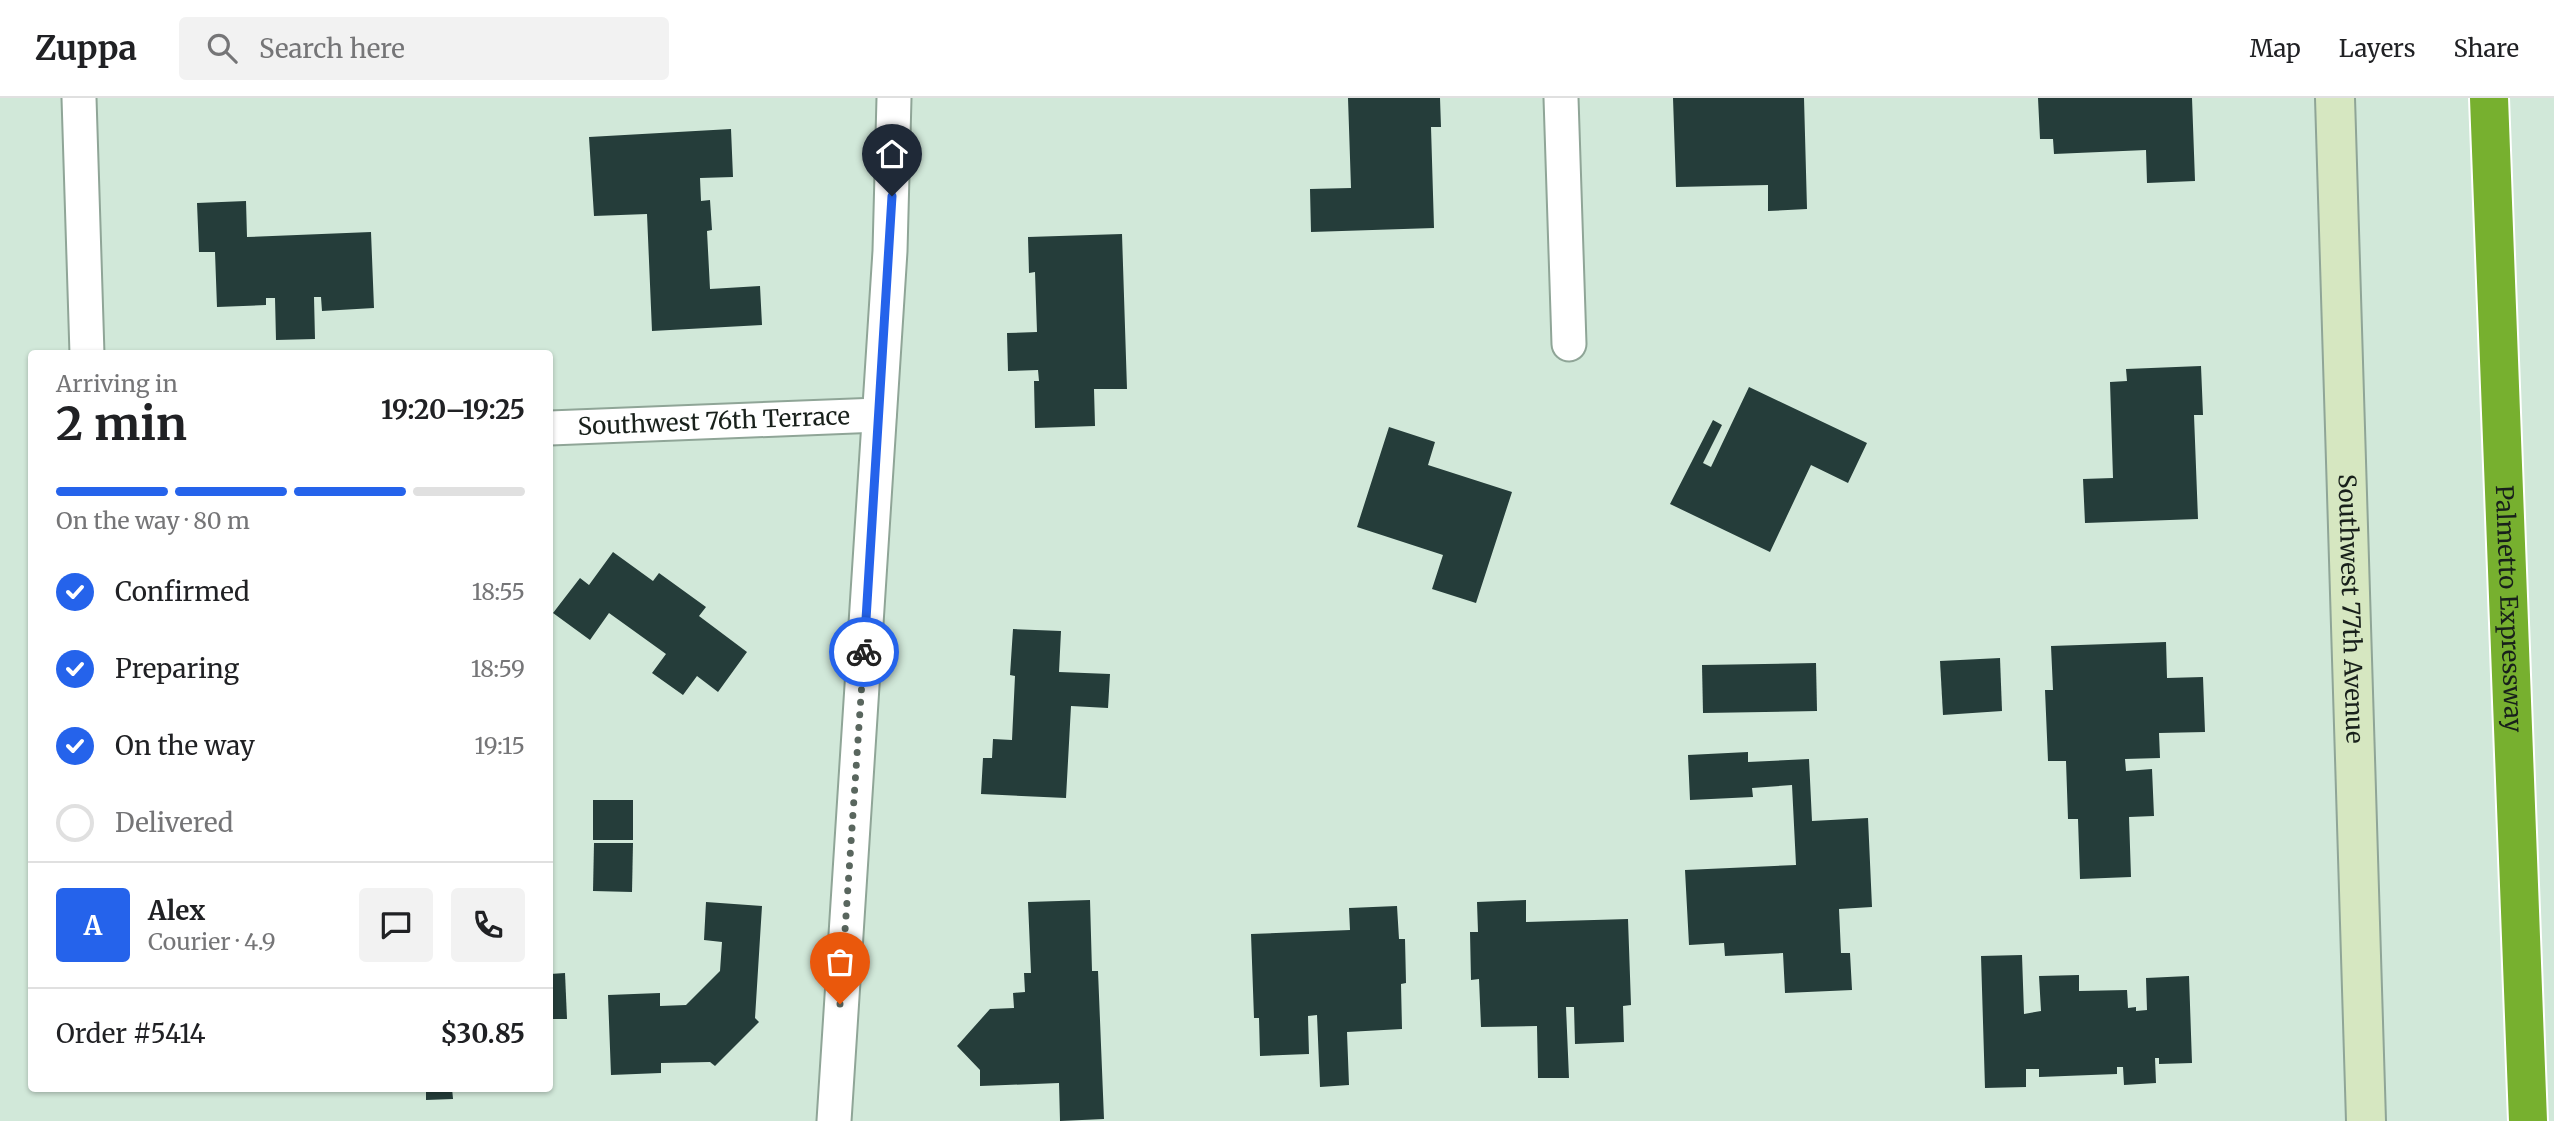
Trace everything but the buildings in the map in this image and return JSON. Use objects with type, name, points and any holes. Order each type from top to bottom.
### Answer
[{"type":"highway","points":[[2468,98],[2492,203]]},
{"type":"highway","name":"Palmetto Expressway","points":[[2490,98],[2528,1121]]},
{"type":"street","points":[[79,98],[87,350]]},
{"type":"street","points":[[834,1121],[890,251],[894,98]]},
{"type":"street","points":[[1561,98],[1569,344]]},
{"type":"street","name":"Southwest 77th Avenue","points":[[2335,98],[2366,1121]]},
{"type":"street","name":"Southwest 76th Terrace","points":[[553,428],[879,415]]},
{"type":"way so far","points":[[840,1004],[864,652]]},
{"type":"route","points":[[864,652],[892,196]]}]
